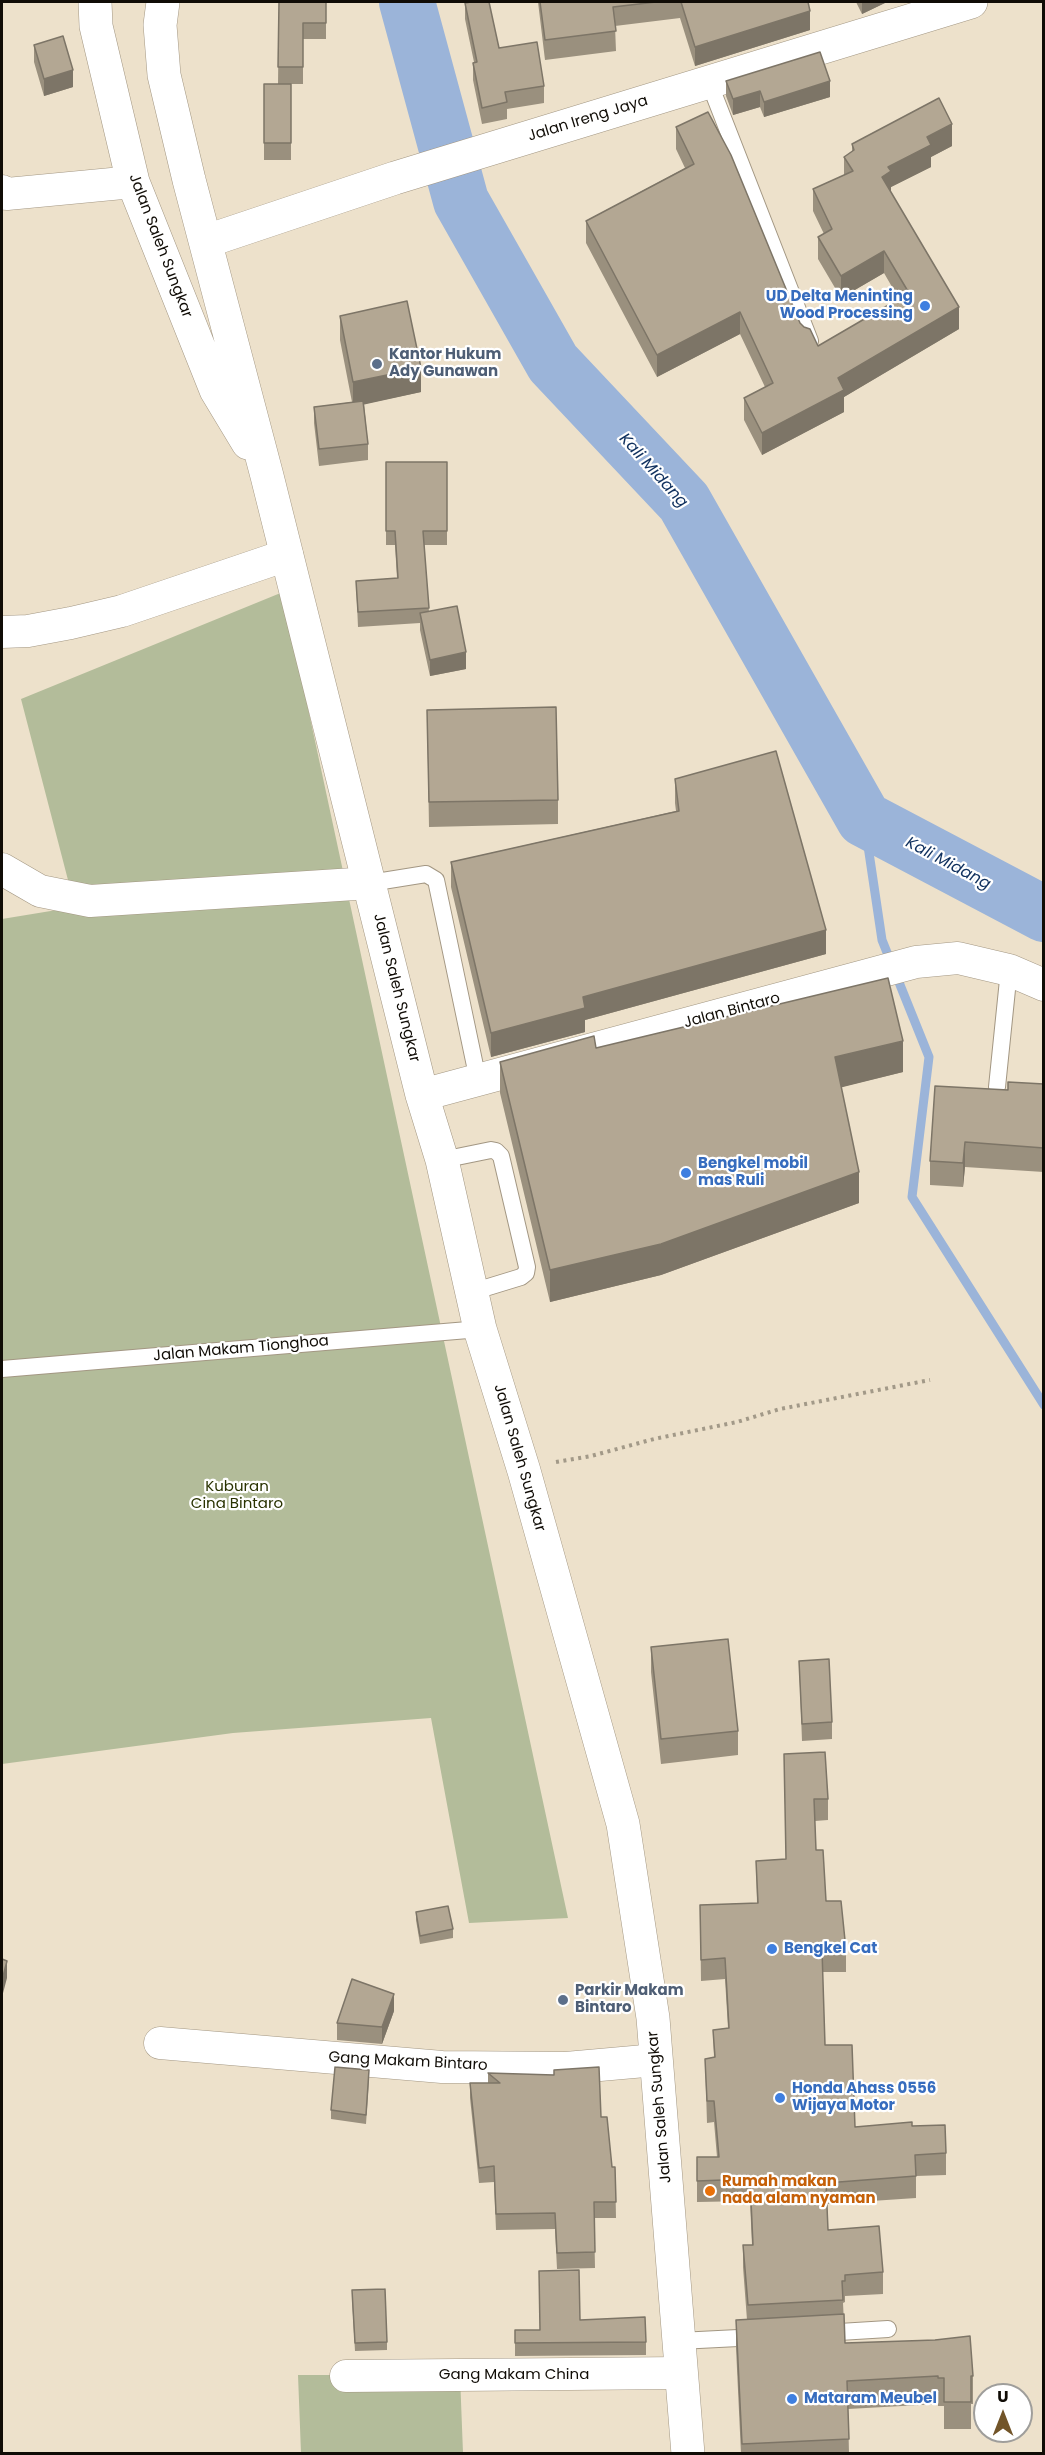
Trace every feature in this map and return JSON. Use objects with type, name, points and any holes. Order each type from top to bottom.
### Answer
[{"type":"main road","name":"Jalan Saleh Sungkar","points":[[95,2],[98,38],[133,182],[216,390],[267,476]]},
{"type":"main road","name":"Jalan Saleh Sungkar","points":[[163,2],[160,25],[164,75],[422,1095],[442,1160],[480,1329],[524,1471],[622,1824],[653,2018],[688,2454]]},
{"type":"main road","name":"Jalan Ireng Jaya","points":[[207,241],[395,178],[971,2]]},
{"type":"street","points":[[2,191],[7,194],[133,182]]},
{"type":"street","points":[[2,632],[28,631],[122,611],[287,555]]},
{"type":"street","points":[[2,869],[40,891],[90,901],[370,883]]},
{"type":"street","name":"Jalan Bintaro","points":[[422,1095],[916,962],[958,958],[1009,970],[1044,985]]},
{"type":"street","name":"Gang Makam Bintaro","points":[[160,2043],[442,2067],[566,2068],[656,2060]]},
{"type":"street","name":"Gang Makam China","points":[[346,2376],[681,2373]]},
{"type":"lane","points":[[709,82],[810,341]]},
{"type":"lane","points":[[370,883],[426,874],[436,880],[478,1080]]},
{"type":"lane","points":[[997,1087],[1009,970]]},
{"type":"lane","points":[[442,1160],[490,1150],[496,1151],[501,1156],[527,1267],[526,1273],[521,1277],[472,1292]]},
{"type":"lane","name":"Jalan Makam Tionghoa","points":[[2,1369],[480,1329]]},
{"type":"lane","points":[[807,2334],[888,2329]]},
{"type":"lane","points":[[679,2341],[772,2336]]},
{"type":"path","points":[[524,1471],[562,1460],[591,1456],[654,1439],[737,1422],[780,1409],[930,1380]]},
{"type":"green space","name":"Kuburan Cina Bintaro","points":[[283,592],[568,1918],[469,1923],[431,1718],[233,1733],[2,1764],[2,919],[75,907],[21,699]]},
{"type":"green space","points":[[298,2375],[460,2375],[463,2453],[301,2453]]},
{"type":"building","points":[[279,2],[326,2],[326,23],[303,23],[303,67],[278,67]]},
{"type":"building","points":[[489,2],[499,48],[537,42],[544,86],[505,92],[507,102],[482,108],[473,63],[477,62],[465,3]]},
{"type":"building","points":[[540,2],[656,2],[613,7],[616,31],[545,40]]},
{"type":"building","points":[[681,2],[808,2],[810,11],[695,47]]},
{"type":"building","points":[[63,36],[73,70],[44,79],[34,45]]},
{"type":"building","points":[[820,52],[830,81],[764,102],[760,91],[733,99],[726,81]]},
{"type":"building","points":[[264,84],[291,84],[291,143],[264,143]]},
{"type":"building","points":[[939,98],[952,124],[927,137],[931,145],[888,167],[891,171],[882,177],[959,307],[838,378],[844,390],[762,433],[744,398],[773,383],[740,312],[657,355],[586,221],[694,164],[676,127],[708,112],[731,155],[800,323],[810,329],[818,346],[909,293],[884,251],[841,276],[818,237],[832,229],[813,189],[853,171],[844,157],[854,150],[852,144]]},
{"type":"building","points":[[407,301],[421,368],[353,382],[340,316]]},
{"type":"building","points":[[363,401],[368,444],[319,449],[314,407]]},
{"type":"building","points":[[386,462],[447,462],[447,531],[423,531],[429,608],[358,612],[356,581],[398,578],[395,531],[386,531]]},
{"type":"building","points":[[457,606],[466,652],[430,660],[420,613]]},
{"type":"building","points":[[556,707],[558,800],[429,802],[427,710]]},
{"type":"building","points":[[776,751],[826,930],[583,997],[585,1008],[491,1033],[451,862],[679,811],[675,779]]},
{"type":"building","name":"Bengkel mobil mas Ruli","points":[[888,978],[903,1041],[835,1057],[859,1172],[661,1244],[550,1270],[500,1062],[594,1036],[596,1048]]},
{"type":"building","points":[[1008,1082],[1044,1084],[1044,1148],[965,1142],[963,1163],[930,1161],[935,1086],[1008,1090]]},
{"type":"building","points":[[728,1639],[738,1731],[661,1739],[651,1647]]},
{"type":"building","points":[[829,1659],[832,1722],[802,1724],[799,1661]]},
{"type":"building","points":[[825,1752],[828,1799],[814,1799],[816,1850],[823,1850],[826,1901],[841,1901],[846,1950],[822,1950],[825,2045],[852,2045],[855,2127],[912,2122],[912,2126],[945,2125],[946,2153],[915,2155],[916,2176],[826,2183],[828,2230],[879,2226],[883,2272],[845,2275],[845,2281],[842,2281],[843,2300],[748,2305],[743,2245],[753,2245],[750,2179],[697,2181],[697,2157],[719,2157],[714,2101],[707,2101],[705,2059],[715,2057],[713,2030],[729,2028],[725,1958],[701,1960],[700,1905],[758,1903],[756,1861],[786,1859],[784,1754]]},
{"type":"building","points":[[448,1906],[453,1929],[420,1936],[416,1912]]},
{"type":"building","points":[[2,1959],[7,1961],[2,1980]]},
{"type":"building","points":[[352,1979],[394,1994],[382,2027],[337,2023]]},
{"type":"building","points":[[335,2067],[369,2070],[366,2115],[331,2110]]},
{"type":"building","points":[[599,2067],[601,2117],[607,2117],[612,2167],[615,2167],[616,2202],[594,2202],[595,2252],[557,2253],[555,2213],[496,2214],[494,2166],[479,2168],[470,2083],[500,2083],[488,2073],[554,2075],[554,2070]]},
{"type":"building","points":[[579,2270],[580,2320],[645,2317],[646,2342],[515,2343],[515,2330],[540,2330],[539,2271]]},
{"type":"building","points":[[385,2289],[387,2342],[355,2343],[352,2290]]},
{"type":"building","points":[[844,2314],[845,2343],[935,2340],[970,2336],[973,2376],[971,2376],[971,2402],[944,2402],[944,2378],[938,2378],[938,2376],[847,2381],[849,2439],[742,2444],[736,2320]]},
{"type":"waterway","name":"Kali Midang","points":[[407,2],[461,201],[553,363],[684,502],[864,819],[1044,914]]},
{"type":"waterway","points":[[864,819],[882,940],[929,1057],[912,1197],[1044,1405]]},
{"type":"place","name":"UD Delta Meninting Wood Processing","points":[[925,306]]},
{"type":"place","name":"Kantor Hukum Ady Gunawan","points":[[377,364]]},
{"type":"place","name":"Bengkel mobil mas Ruli","points":[[686,1173]]},
{"type":"place","name":"Bengkel Cat","points":[[772,1949]]},
{"type":"place","name":"Parkir Makam Bintaro","points":[[563,2000]]},
{"type":"place","name":"Honda Ahass 0556 Wijaya Motor","points":[[780,2098]]},
{"type":"place","name":"Rumah makan nada alam nyaman","points":[[710,2191]]},
{"type":"place","name":"Mataram Meubel","points":[[792,2399]]}]
